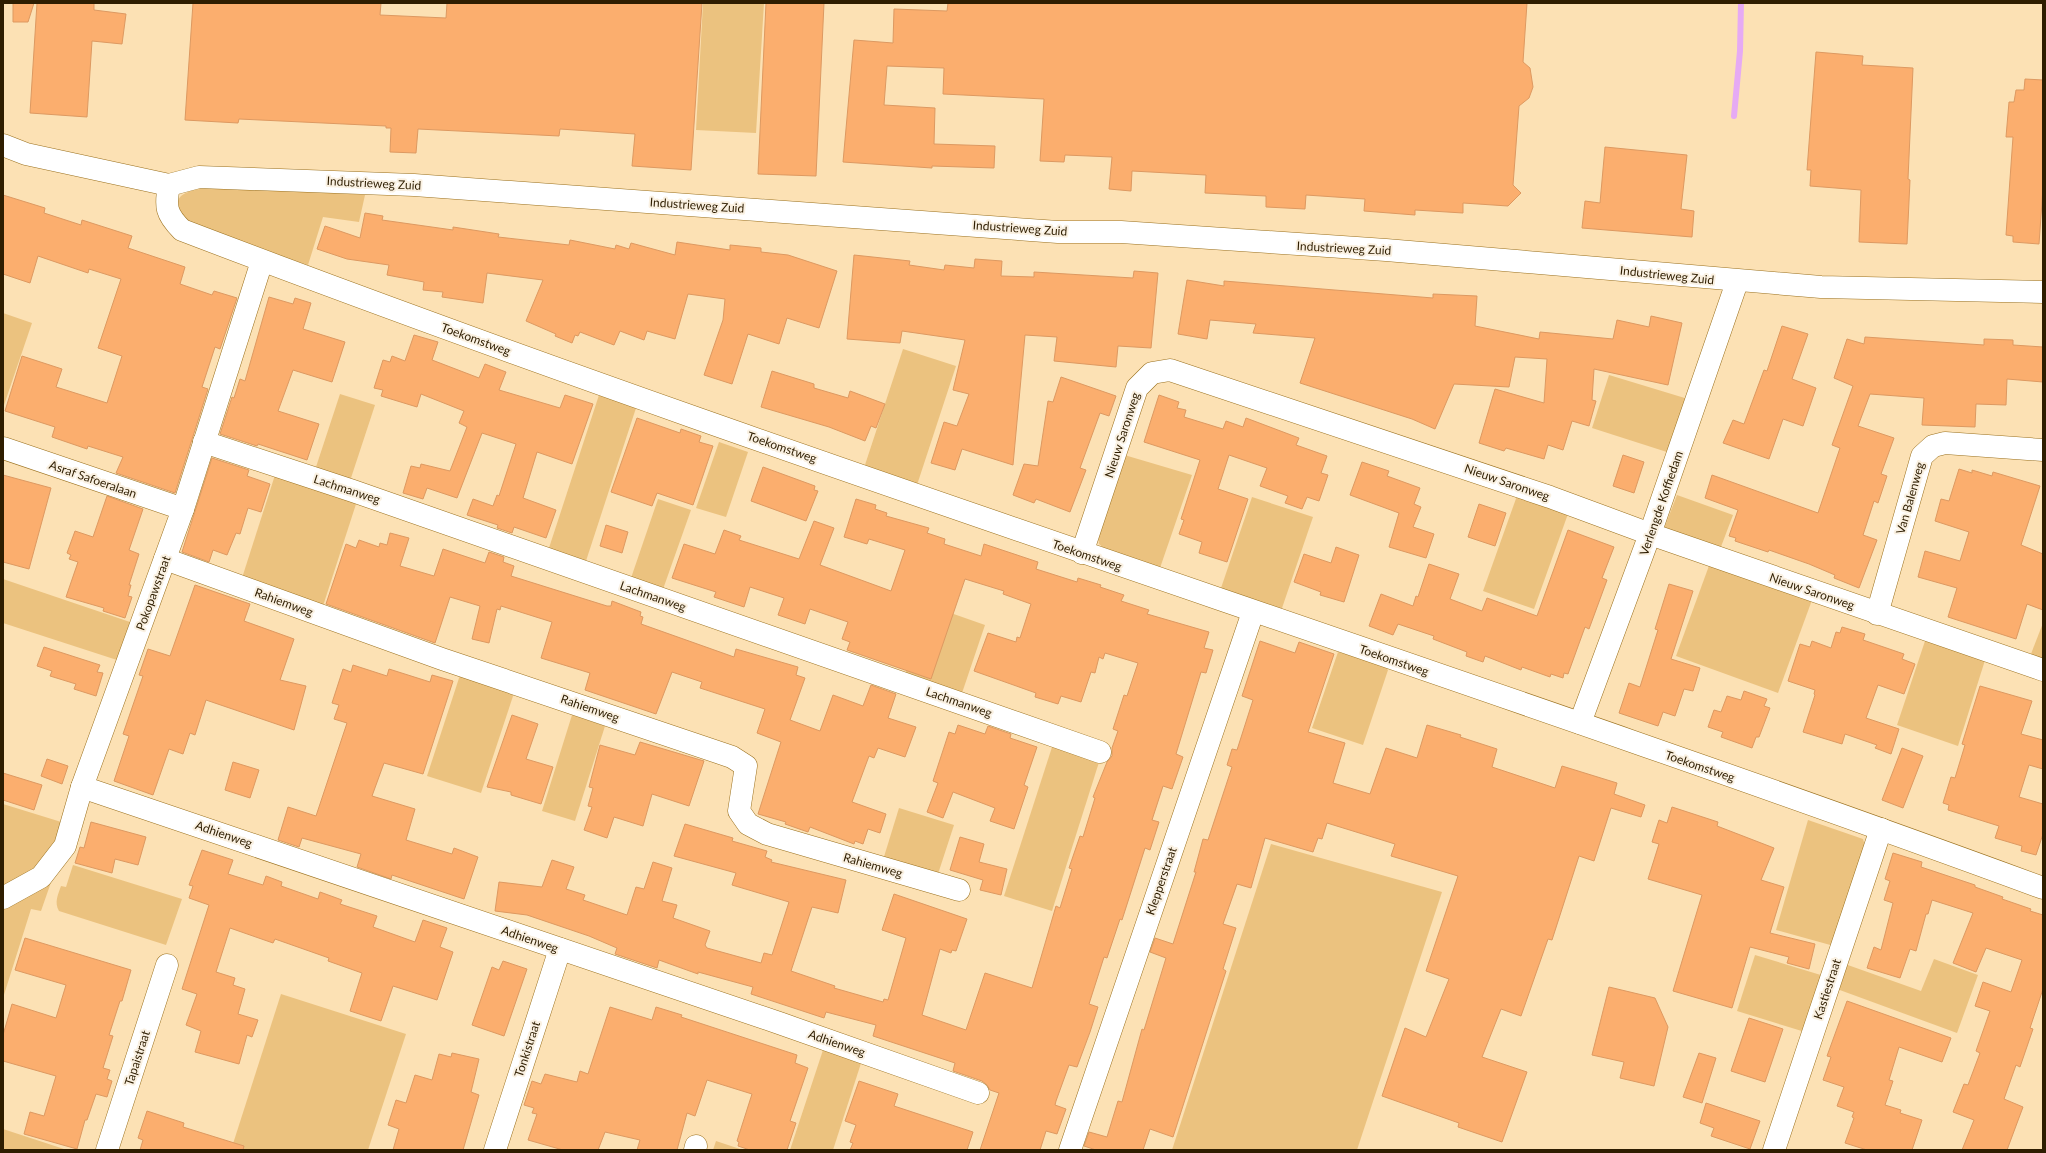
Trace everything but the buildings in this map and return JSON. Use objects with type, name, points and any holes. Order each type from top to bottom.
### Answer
[{"type":"street","name":"Industrieweg Zuid","points":[[3,145],[26,154],[169,185],[199,177],[414,185],[1058,232],[1121,232],[1402,252],[1536,262],[1737,282],[1882,290],[2043,292]]},
{"type":"street","name":"Toekomstweg","points":[[169,185],[166,204],[174,222],[182,230],[262,261],[588,380],[1082,554],[1580,723],[2043,888]]},
{"type":"street","name":"Pokopawstraat","points":[[3,898],[41,877],[65,846],[82,787],[182,509],[262,261]]},
{"type":"street","name":"Verlengde Koffiedam","points":[[1580,723],[1650,534],[1737,282]]},
{"type":"street","name":"Nieuw Saronweg","points":[[1082,554],[1137,388],[1152,373],[1170,370],[1543,494],[1650,534],[1877,614],[2043,670]]},
{"type":"street","name":"Lachmanweg","points":[[204,442],[361,494],[1100,752]]},
{"type":"street","name":"Van Balenweg","points":[[1877,614],[1922,456],[1934,446],[1945,443],[2043,450]]},
{"type":"street","name":"Asraf Safoeralaan","points":[[3,448],[182,509]]},
{"type":"street","name":"Rahiemweg","points":[[165,559],[435,656],[732,757],[746,766],[739,811],[748,824],[766,834],[959,890]]},
{"type":"street","name":"Klepperstraat","points":[[1070,1150],[1254,612]]},
{"type":"street","name":"Adhienweg","points":[[82,787],[782,1024],[978,1093]]},
{"type":"street","name":"Kastiestraat","points":[[1774,1150],[1881,829]]},
{"type":"street","name":"Tonkistraat","points":[[494,1150],[560,949]]},
{"type":"street","name":"Tapaistraat","points":[[106,1150],[167,965]]},
{"type":"shaded area","points":[[703,3],[764,3],[756,133],[696,130]]},
{"type":"shaded area","points":[[233,186],[365,195],[359,222],[323,217],[308,265],[192,227],[181,214],[178,204],[180,197],[187,192],[198,189]]},
{"type":"shaded area","points":[[3,313],[32,323],[3,408]]},
{"type":"shaded area","points":[[903,349],[956,366],[917,485],[864,468]]},
{"type":"shaded area","points":[[1609,375],[1688,399],[1670,453],[1592,428]]},
{"type":"shaded area","points":[[340,394],[375,405],[350,481],[315,470]]},
{"type":"shaded area","points":[[599,395],[636,408],[585,564],[548,551]]},
{"type":"shaded area","points":[[719,442],[748,452],[726,517],[696,508]]},
{"type":"shaded area","points":[[1121,454],[1192,475],[1160,568],[1106,550],[1099,544],[1098,534]]},
{"type":"shaded area","points":[[275,475],[357,501],[323,606],[242,578]]},
{"type":"shaded area","points":[[1518,493],[1569,511],[1534,609],[1483,591]]},
{"type":"shaded area","points":[[1677,495],[1733,515],[1719,552],[1664,532]]},
{"type":"shaded area","points":[[1252,497],[1313,517],[1281,611],[1220,591]]},
{"type":"shaded area","points":[[658,499],[691,510],[662,592],[630,581]]},
{"type":"shaded area","points":[[1710,563],[1812,600],[1778,693],[1676,656]]},
{"type":"shaded area","points":[[3,579],[130,622],[117,660],[3,623]]},
{"type":"shaded area","points":[[928,605],[985,625],[961,696],[904,677]]},
{"type":"shaded area","points":[[2043,623],[2043,664],[2029,659]]},
{"type":"shaded area","points":[[1926,638],[1986,657],[1958,746],[1897,725]]},
{"type":"shaded area","points":[[1338,652],[1384,665],[1388,670],[1363,745],[1312,728]]},
{"type":"shaded area","points":[[461,672],[515,690],[481,793],[427,776]]},
{"type":"shaded area","points":[[572,715],[605,726],[575,821],[542,811]]},
{"type":"shaded area","points":[[1053,744],[1100,759],[1052,911],[1004,896]]},
{"type":"shaded area","points":[[3,804],[71,825],[41,911],[31,909],[3,998]]},
{"type":"shaded area","points":[[899,808],[954,825],[937,877],[883,860]]},
{"type":"shaded area","points":[[1808,820],[1863,839],[1865,846],[1834,946],[1776,930]]},
{"type":"shaded area","points":[[1271,844],[1442,892],[1357,1150],[1172,1150]]},
{"type":"shaded area","points":[[73,865],[182,899],[166,945],[59,911],[57,905],[58,895],[61,886],[66,887]]},
{"type":"shaded area","points":[[1755,955],[1824,976],[1805,1032],[1737,1011]]},
{"type":"shaded area","points":[[1934,959],[1978,975],[1957,1033],[1837,989],[1845,964],[1921,991]]},
{"type":"shaded area","points":[[281,994],[406,1034],[368,1150],[231,1150]]},
{"type":"shaded area","points":[[825,1044],[863,1057],[833,1150],[790,1150]]},
{"type":"shaded area","points":[[3,1129],[67,1150],[3,1150]]},
{"type":"shaded area","points":[[716,1141],[743,1150],[713,1150]]},
{"type":"waterway","points":[[1734,116],[1740,51],[1741,3]]}]
